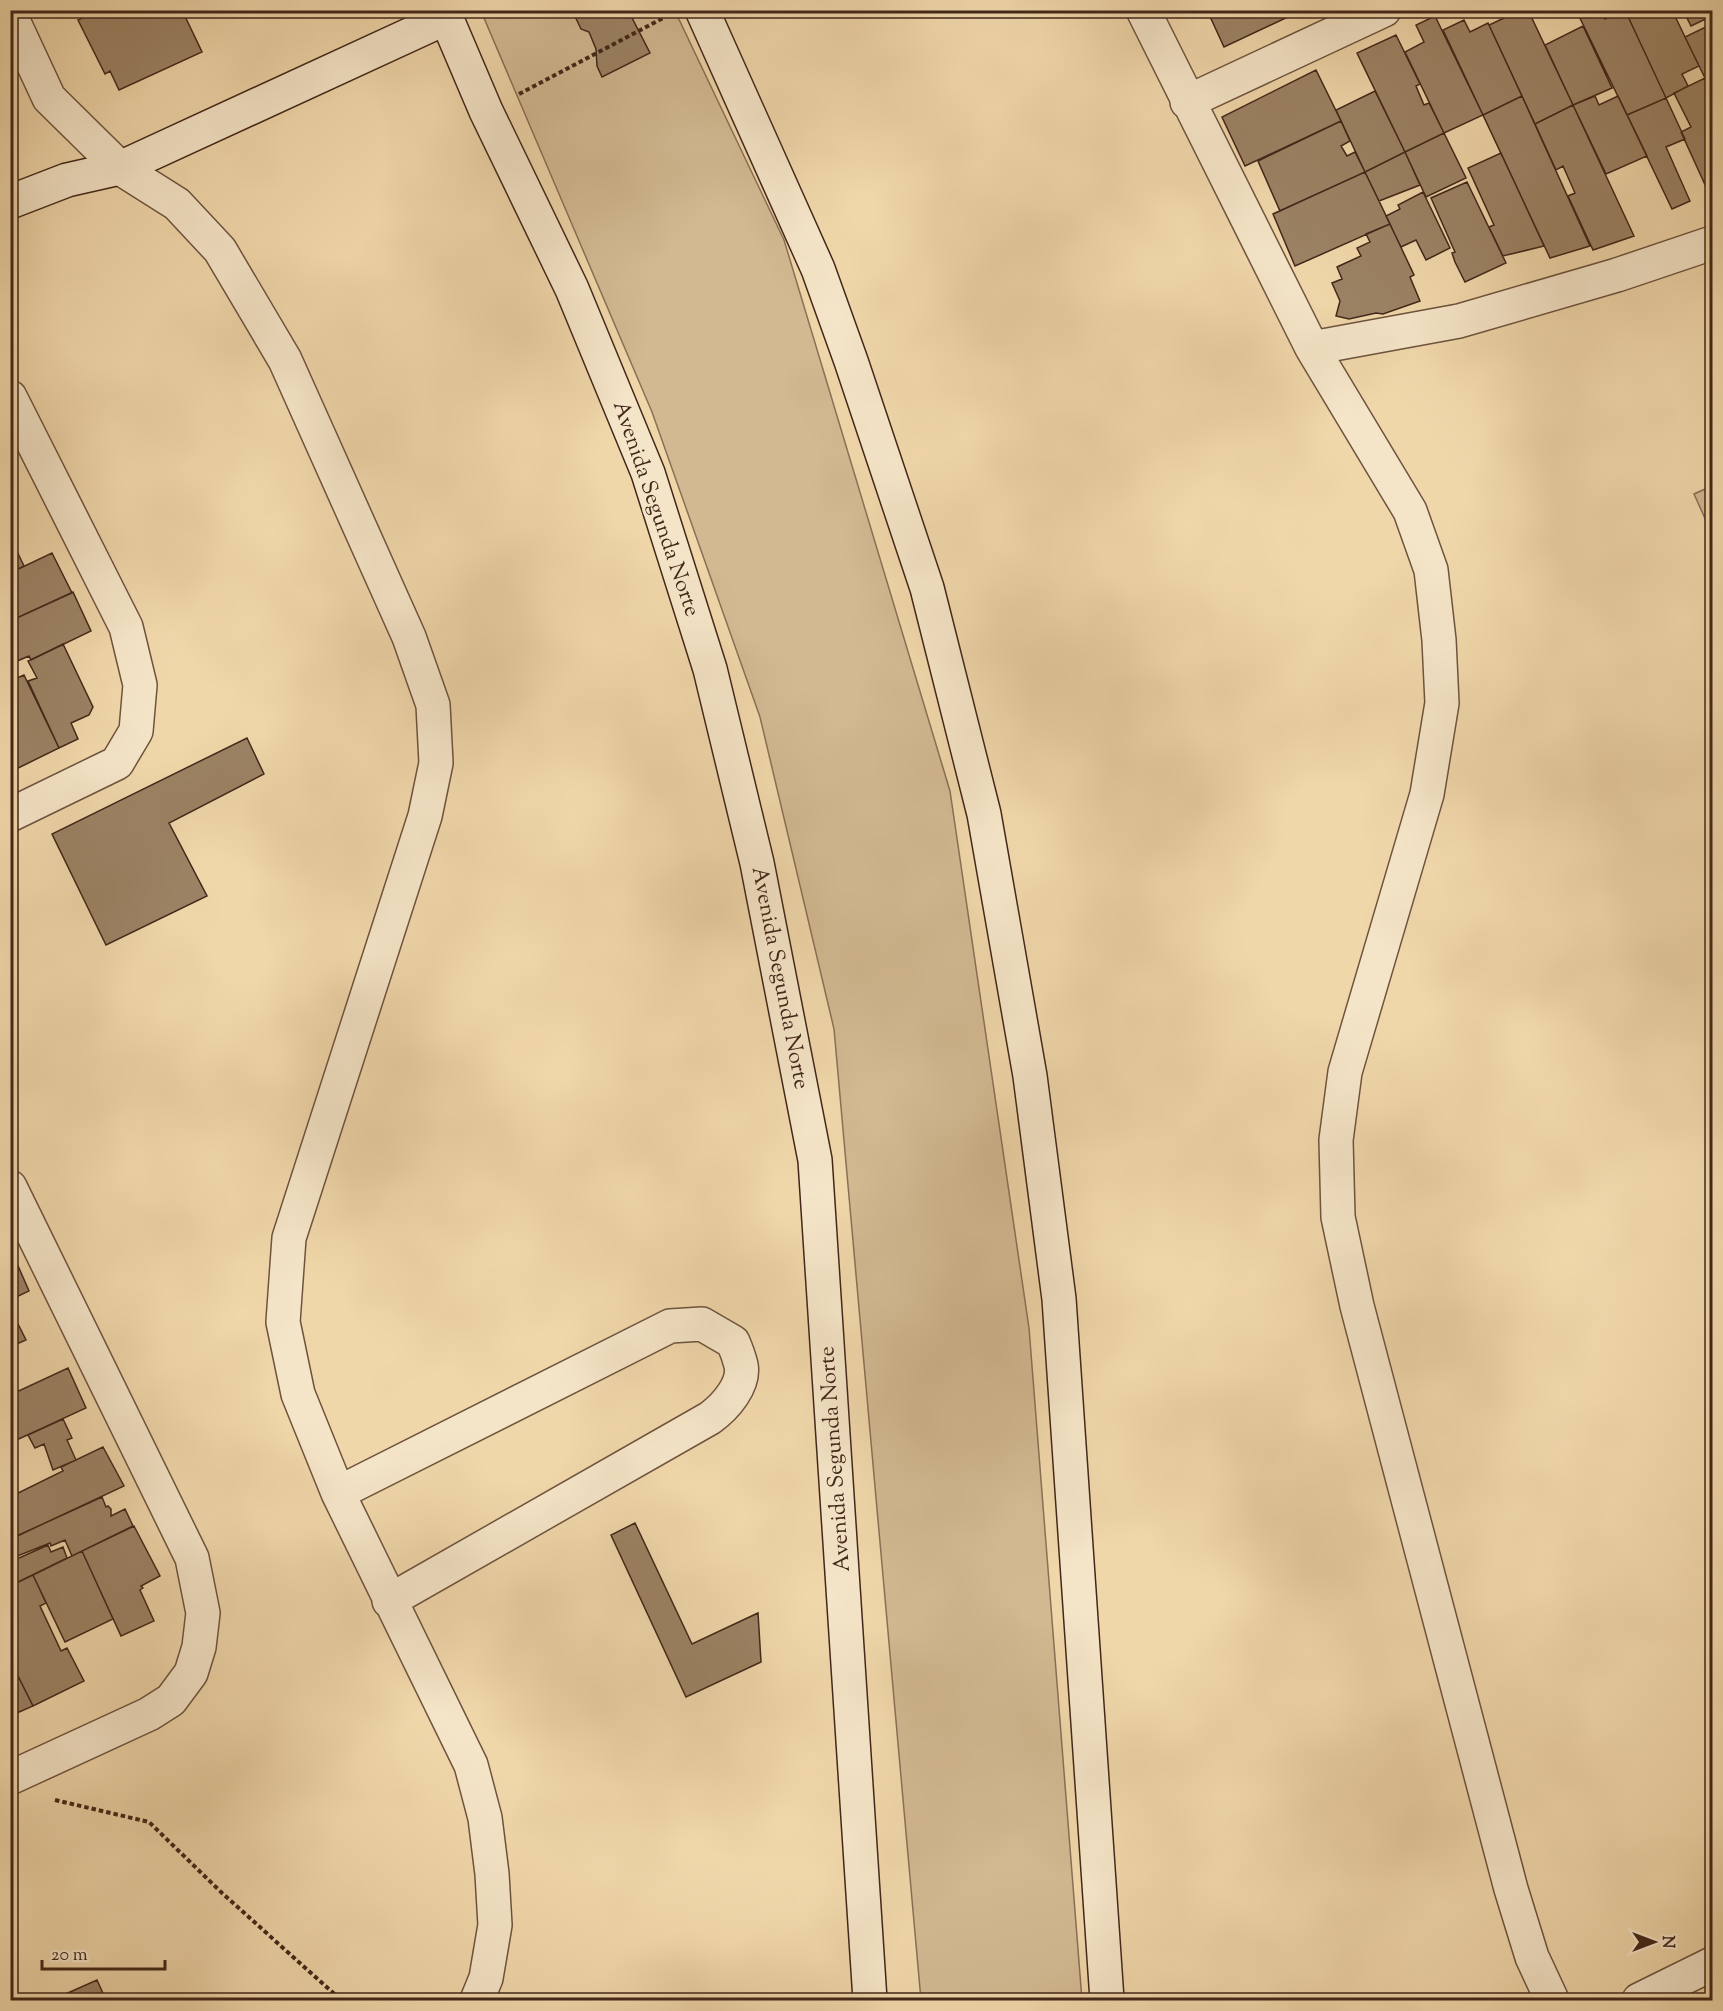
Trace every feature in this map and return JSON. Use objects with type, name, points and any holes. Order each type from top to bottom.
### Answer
[{"type":"street","points":[[702,10],[818,270],[851,361],[927,588],[984,814],[1030,1076],[1059,1299],[1107,2001]]},
{"type":"street","points":[[1143,10],[1312,348],[1410,511],[1431,570],[1439,640],[1442,703],[1426,794],[1345,1072],[1336,1140],[1338,1216],[1358,1306],[1511,1889],[1532,1957],[1552,2001]]},
{"type":"street","points":[[1187,102],[1384,10]]},
{"type":"street","points":[[10,14],[49,98],[120,168],[177,204],[220,250],[285,360],[409,637],[433,705],[436,764],[425,816],[289,1238],[283,1322],[298,1394],[338,1493],[471,1765],[485,1818],[495,1925],[486,1978],[477,2001]]},
{"type":"street","name":"Avenida Segunda Norte","points":[[444,14],[486,111],[572,289],[648,473],[710,669],[757,863],[815,1160],[870,2001]]},
{"type":"street","points":[[10,202],[67,180],[120,168],[444,14]]},
{"type":"street","points":[[1312,348],[1459,321],[1617,275],[1713,243]]},
{"type":"street","points":[[10,397],[126,627],[140,686],[136,731],[117,764],[10,815]]},
{"type":"street","points":[[10,1187],[192,1558],[203,1613],[191,1674],[171,1700],[149,1714],[10,1778]]},
{"type":"street","points":[[338,1493],[670,1326],[702,1324],[733,1341],[742,1367],[736,1388],[721,1410],[389,1601]]},
{"type":"street","points":[[1639,2001],[1713,1964]]},
{"type":"path","points":[[486,111],[678,10]]},
{"type":"path","points":[[45,1798],[149,1822],[222,1893],[333,1990],[341,2001]]},
{"type":"shaded area","points":[[481,11],[675,11],[784,240],[950,791],[1029,1328],[1082,2000],[921,2000],[834,1029],[760,717],[652,412]]},
{"type":"shaded area","points":[[1712,486],[1712,534],[1694,494]]},
{"type":"building","points":[[98,10],[182,10],[202,52],[119,90],[110,71],[105,74],[78,20]]},
{"type":"building","points":[[572,10],[620,10],[622,14],[631,16],[650,53],[602,77],[597,66],[596,49],[589,32],[581,29]]},
{"type":"building","points":[[1207,10],[1290,10],[1292,15],[1224,47]]},
{"type":"building","points":[[1501,10],[1528,10],[1573,105],[1535,124],[1489,25],[1504,18]]},
{"type":"building","points":[[1576,10],[1600,10],[1605,19],[1625,10],[1666,98],[1627,115]]},
{"type":"building","points":[[1625,10],[1672,10],[1699,66],[1682,74],[1688,86],[1666,98]]},
{"type":"building","points":[[1683,10],[1712,10],[1712,16],[1691,26]]},
{"type":"building","points":[[1435,16],[1483,115],[1444,133],[1405,52],[1424,42],[1416,25]]},
{"type":"building","points":[[1464,20],[1470,32],[1488,23],[1522,96],[1483,115],[1443,30]]},
{"type":"building","points":[[1712,24],[1712,74],[1705,78],[1685,37]]},
{"type":"building","points":[[1583,26],[1612,88],[1573,105],[1545,45]]},
{"type":"building","points":[[1396,35],[1420,84],[1416,86],[1424,105],[1429,103],[1444,133],[1405,152],[1357,53]]},
{"type":"building","points":[[1316,70],[1341,121],[1245,166],[1222,117]]},
{"type":"building","points":[[1705,78],[1712,94],[1712,200],[1681,132],[1691,127],[1674,93]]},
{"type":"building","points":[[1375,91],[1405,152],[1365,172],[1336,110]]},
{"type":"building","points":[[1522,96],[1590,246],[1550,258],[1483,115]]},
{"type":"building","points":[[1595,96],[1599,105],[1618,96],[1647,156],[1606,174],[1573,105]]},
{"type":"building","points":[[1666,98],[1685,139],[1666,147],[1690,201],[1672,209],[1627,115]]},
{"type":"building","points":[[1573,105],[1634,236],[1593,250],[1568,196],[1575,193],[1563,166],[1556,170],[1535,124]]},
{"type":"building","points":[[1341,121],[1350,141],[1341,146],[1347,156],[1355,152],[1365,172],[1280,211],[1258,161]]},
{"type":"building","points":[[1444,133],[1466,178],[1426,197],[1405,152]]},
{"type":"building","points":[[1405,152],[1420,185],[1379,201],[1365,172]]},
{"type":"building","points":[[1501,153],[1544,246],[1503,256],[1489,227],[1494,225],[1468,168]]},
{"type":"building","points":[[1365,172],[1390,224],[1295,266],[1273,214]]},
{"type":"building","points":[[1467,182],[1506,263],[1465,282],[1452,253],[1455,252],[1431,198]]},
{"type":"building","points":[[1423,192],[1450,248],[1426,260],[1416,240],[1401,247],[1386,216],[1400,209],[1398,205]]},
{"type":"building","points":[[1390,224],[1414,275],[1410,277],[1420,301],[1383,314],[1376,313],[1349,319],[1336,316],[1340,301],[1332,283],[1342,279],[1337,267],[1361,256],[1357,248],[1370,242],[1366,234]]},
{"type":"building","points":[[10,537],[24,566],[10,573]]},
{"type":"building","points":[[52,553],[72,593],[10,621],[10,573]]},
{"type":"building","points":[[73,592],[91,631],[31,660],[29,656],[10,664],[10,621]]},
{"type":"building","points":[[63,644],[93,707],[89,715],[71,723],[78,739],[59,748],[28,681],[37,678],[28,661]]},
{"type":"building","points":[[24,675],[59,748],[10,772],[10,681]]},
{"type":"building","points":[[247,738],[264,774],[169,823],[207,896],[106,945],[52,834]]},
{"type":"building","points":[[12,1252],[29,1291],[10,1300],[10,1253]]},
{"type":"building","points":[[10,1308],[26,1340],[10,1347]]},
{"type":"building","points":[[68,1368],[86,1408],[10,1443],[10,1395]]},
{"type":"building","points":[[63,1419],[72,1438],[67,1440],[76,1460],[53,1470],[44,1444],[35,1448],[28,1435]]},
{"type":"building","points":[[103,1447],[124,1486],[13,1538],[10,1497],[63,1471],[61,1467]]},
{"type":"building","points":[[102,1497],[106,1507],[111,1509],[111,1516],[125,1509],[133,1526],[72,1556],[65,1540],[51,1546],[50,1543],[10,1559],[10,1539]]},
{"type":"building","points":[[635,1523],[692,1644],[758,1613],[761,1662],[686,1697],[611,1535]]},
{"type":"building","points":[[134,1526],[160,1576],[141,1586],[143,1588],[140,1590],[154,1621],[121,1636],[82,1551]]},
{"type":"building","points":[[48,1545],[51,1552],[63,1547],[67,1558],[10,1586],[10,1562]]},
{"type":"building","points":[[82,1551],[113,1619],[65,1642],[33,1575]]},
{"type":"building","points":[[33,1575],[46,1603],[40,1606],[61,1651],[67,1648],[84,1681],[33,1706],[10,1660],[10,1586]]},
{"type":"building","points":[[10,1660],[33,1706],[10,1716]]},
{"type":"building","points":[[97,1980],[106,2000],[52,2000]]},
{"type":"building","points":[[1712,1991],[1712,2000],[1696,1999]]}]
